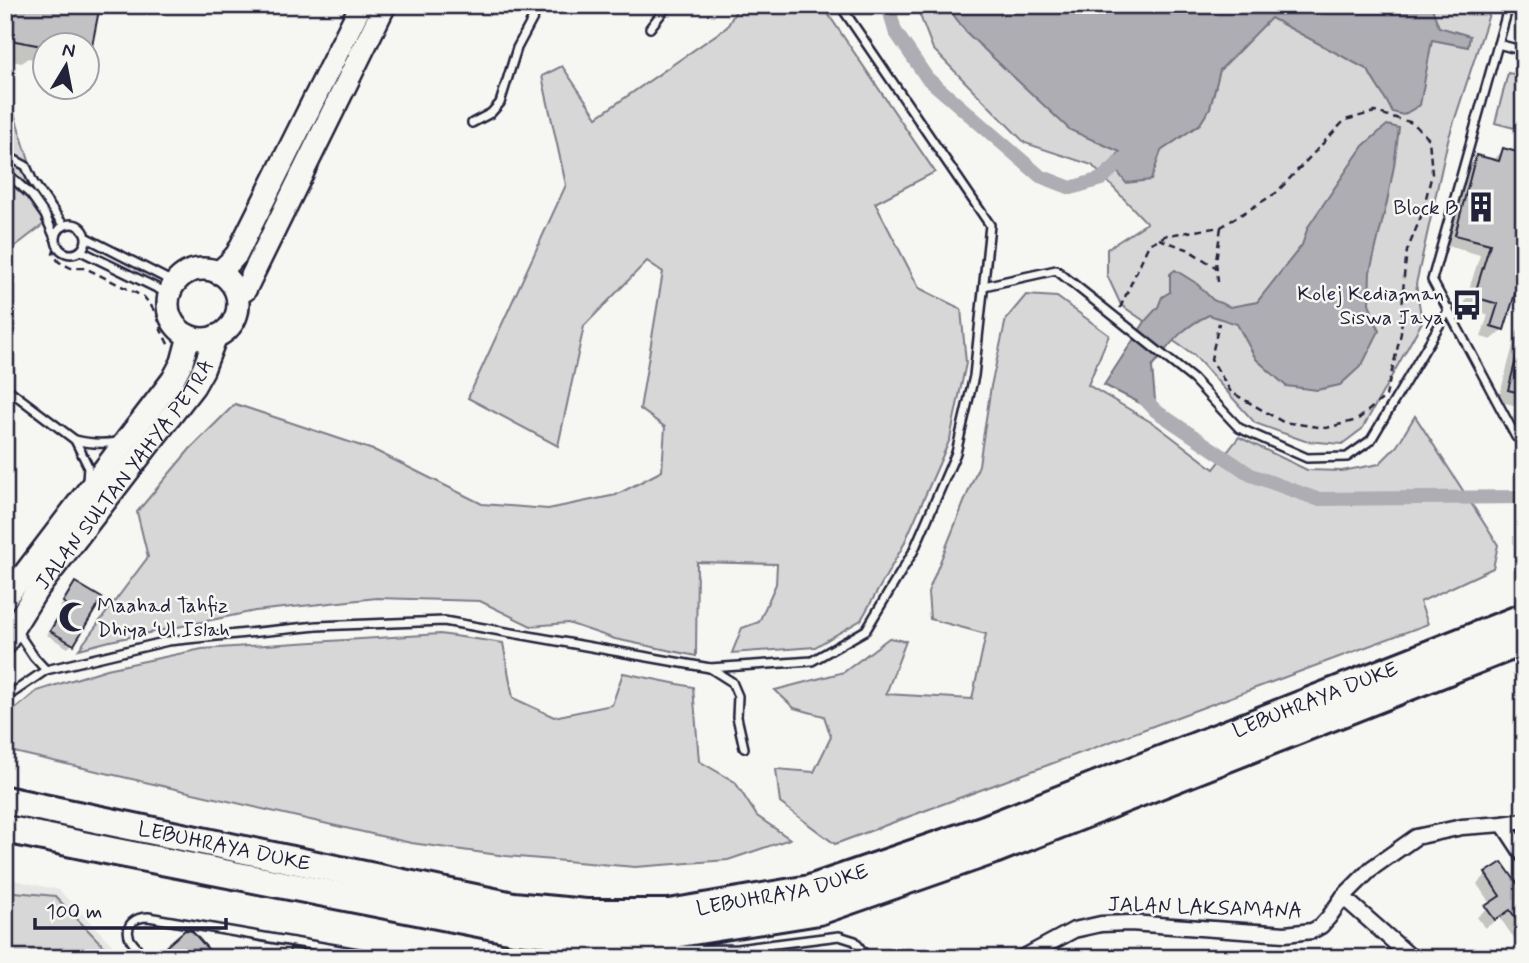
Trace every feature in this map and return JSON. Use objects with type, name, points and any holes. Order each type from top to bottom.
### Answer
[{"type":"highway","name":"LEBUHRAYA DUKE","points":[[5,800],[513,905],[586,913],[669,913],[810,889],[985,829],[1524,617]]},
{"type":"highway","name":"LEBUHRAYA DUKE","points":[[5,829],[514,929],[590,936],[667,935],[820,911],[994,850],[1524,641]]},
{"type":"main road","points":[[218,272],[237,254],[361,5]]},
{"type":"main road","name":"JALAN SULTAN YAHYA PETRA","points":[[172,288],[167,304],[169,314],[173,323],[188,336],[216,336],[232,324],[238,304],[237,294],[244,290],[385,5]]},
{"type":"main road","points":[[172,288],[183,275],[206,269],[218,272],[226,278],[237,294]]},
{"type":"main road","name":"JALAN SULTAN YAHYA PETRA","points":[[5,599],[173,379],[182,362],[188,336]]},
{"type":"main road","name":"JALAN SULTAN YAHYA PETRA","points":[[9,635],[37,590],[194,386],[216,336]]},
{"type":"street","name":"JALAN LAKSAMANA","points":[[1022,958],[1074,930],[1101,923],[1285,934],[1312,931],[1321,926],[1343,897],[1372,868],[1416,837],[1462,827],[1524,821]]},
{"type":"street","points":[[1503,824],[1524,856]]},
{"type":"street","points":[[1343,897],[1412,958]]},
{"type":"lane","points":[[472,122],[491,113],[500,103],[517,48],[540,5]]},
{"type":"lane","points":[[650,28],[668,5]]},
{"type":"lane","points":[[5,698],[46,670],[168,641],[317,626],[444,621],[709,668],[812,661],[866,630],[913,552],[956,453],[974,376],[990,225],[840,5]]},
{"type":"lane","points":[[1509,5],[1432,280],[1516,438],[1524,439]]},
{"type":"lane","points":[[1498,44],[1524,51]]},
{"type":"lane","points":[[5,117],[10,122],[5,146]]},
{"type":"lane","points":[[5,157],[26,166],[33,182],[64,226]]},
{"type":"lane","points":[[5,174],[31,195],[45,215],[56,241],[59,248],[67,254],[77,254],[87,243],[87,238],[86,233],[74,224],[60,229],[56,241]]},
{"type":"lane","points":[[87,238],[172,288]]},
{"type":"lane","points":[[82,251],[172,288]]},
{"type":"lane","points":[[984,286],[1056,270],[1193,379],[1239,428],[1307,458],[1347,457],[1371,440],[1449,309]]},
{"type":"lane","points":[[5,402],[7,388],[75,440],[87,444],[126,442]]},
{"type":"lane","points":[[75,440],[88,467],[86,494]]},
{"type":"lane","points":[[9,635],[46,670]]},
{"type":"lane","points":[[709,668],[732,682],[738,696],[737,718],[744,748]]},
{"type":"lane","points":[[146,958],[129,936],[129,927],[133,920],[139,917],[387,958]]},
{"type":"lane","points":[[514,929],[567,951],[737,948],[839,936],[855,941],[867,958]]},
{"type":"path","points":[[1116,317],[1149,244],[1167,235],[1221,227],[1276,193],[1345,120],[1375,111],[1413,123],[1429,139],[1432,174],[1422,214],[1407,251],[1401,332],[1386,396],[1357,420],[1326,428],[1283,422],[1231,391],[1211,359],[1219,323]]},
{"type":"path","points":[[1218,282],[1216,261],[1221,227]]},
{"type":"path","points":[[1159,239],[1187,250],[1217,268]]},
{"type":"path","points":[[56,241],[53,254],[59,262],[71,268],[85,268],[144,297],[152,307],[171,350]]},
{"type":"shaded area","points":[[739,5],[822,5],[935,172],[875,203],[919,288],[961,309],[966,363],[950,439],[903,546],[861,620],[815,647],[732,653],[742,628],[759,622],[776,584],[777,564],[697,562],[696,656],[615,639],[568,623],[531,626],[480,601],[377,598],[255,611],[79,649],[148,557],[137,512],[190,449],[235,404],[376,451],[482,504],[548,509],[616,495],[662,471],[665,427],[640,409],[663,272],[647,261],[584,326],[558,446],[468,398],[566,185],[542,76],[562,66],[597,117],[727,27]]},
{"type":"shaded area","points":[[916,5],[1492,5],[1448,140],[1416,284],[1422,322],[1362,429],[1342,444],[1305,441],[1255,423],[1194,355],[1121,305],[1107,275],[1107,249],[1147,223],[1092,165],[1025,143],[933,49]]},
{"type":"shaded area","points":[[946,5],[1434,5],[1433,11],[1439,27],[1470,36],[1468,47],[1432,40],[1420,105],[1403,115],[1392,112],[1368,70],[1271,18],[1220,70],[1210,108],[1200,124],[1161,151],[1151,180],[1126,183],[1111,163],[1120,152],[1070,130],[967,33]]},
{"type":"shaded area","points":[[1508,73],[1524,76],[1522,130],[1495,123]]},
{"type":"shaded area","points":[[5,85],[48,221],[5,254]]},
{"type":"shaded area","points":[[1387,125],[1399,128],[1387,202],[1370,272],[1369,303],[1379,331],[1362,365],[1340,385],[1317,390],[1286,386],[1256,359],[1237,324],[1209,315],[1184,331],[1152,367],[1156,411],[1104,385],[1146,320],[1158,307],[1162,297],[1170,292],[1170,274],[1175,270],[1196,283],[1213,300],[1230,307],[1257,302],[1302,245],[1308,227],[1363,146]]},
{"type":"shaded area","points":[[1026,295],[1057,297],[1109,335],[1088,385],[1156,425],[1214,469],[1239,437],[1307,470],[1342,471],[1379,464],[1397,446],[1415,416],[1498,545],[1493,568],[1420,602],[1428,624],[835,844],[780,803],[776,769],[814,772],[831,737],[824,716],[794,708],[775,690],[844,672],[889,638],[906,641],[886,694],[972,699],[986,634],[930,619],[928,592],[979,465],[991,386],[1006,319]]},
{"type":"shaded area","points":[[440,634],[503,643],[513,698],[554,717],[612,705],[623,673],[693,687],[699,761],[735,782],[757,816],[790,839],[728,860],[635,867],[506,856],[411,843],[5,750],[5,736],[14,710],[37,691],[107,669],[202,649]]},
{"type":"shaded area","points":[[5,878],[59,890],[125,958],[5,958]]},
{"type":"shaded area","points":[[5,891],[55,896],[115,958],[5,958]]},
{"type":"building","points":[[15,5],[100,5],[95,32],[32,32],[32,44],[5,39],[5,17],[13,18]]},
{"type":"building","points":[[1503,148],[1524,154],[1524,264],[1504,330],[1491,326],[1498,304],[1474,297],[1490,244],[1455,235],[1476,155],[1499,161]]},
{"type":"building","points":[[1520,344],[1524,345],[1524,394],[1508,390]]},
{"type":"building","name":"Maahad Tahfiz Dhiya ‘Ul Islah","points":[[75,582],[102,598],[74,645],[50,631]]},
{"type":"building","points":[[1502,862],[1524,893],[1524,930],[1510,910],[1495,920],[1485,906],[1500,896],[1485,873]]},
{"type":"building","points":[[185,930],[192,931],[216,958],[153,958]]},
{"type":"building","points":[[290,948],[338,956],[288,958]]},
{"type":"waterway","points":[[888,5],[895,31],[927,78],[1040,176],[1071,188],[1101,179],[1127,156]]},
{"type":"waterway","points":[[1145,399],[1156,411],[1251,475],[1317,499],[1524,497]]},
{"type":"place","name":"Block B","points":[[1481,207]]},
{"type":"place","name":"Kolej Kediaman Siswa Jaya","points":[[1467,305]]},
{"type":"place","name":"Maahad Tahfiz Dhiya ‘Ul Islah","points":[[74,617]]}]
